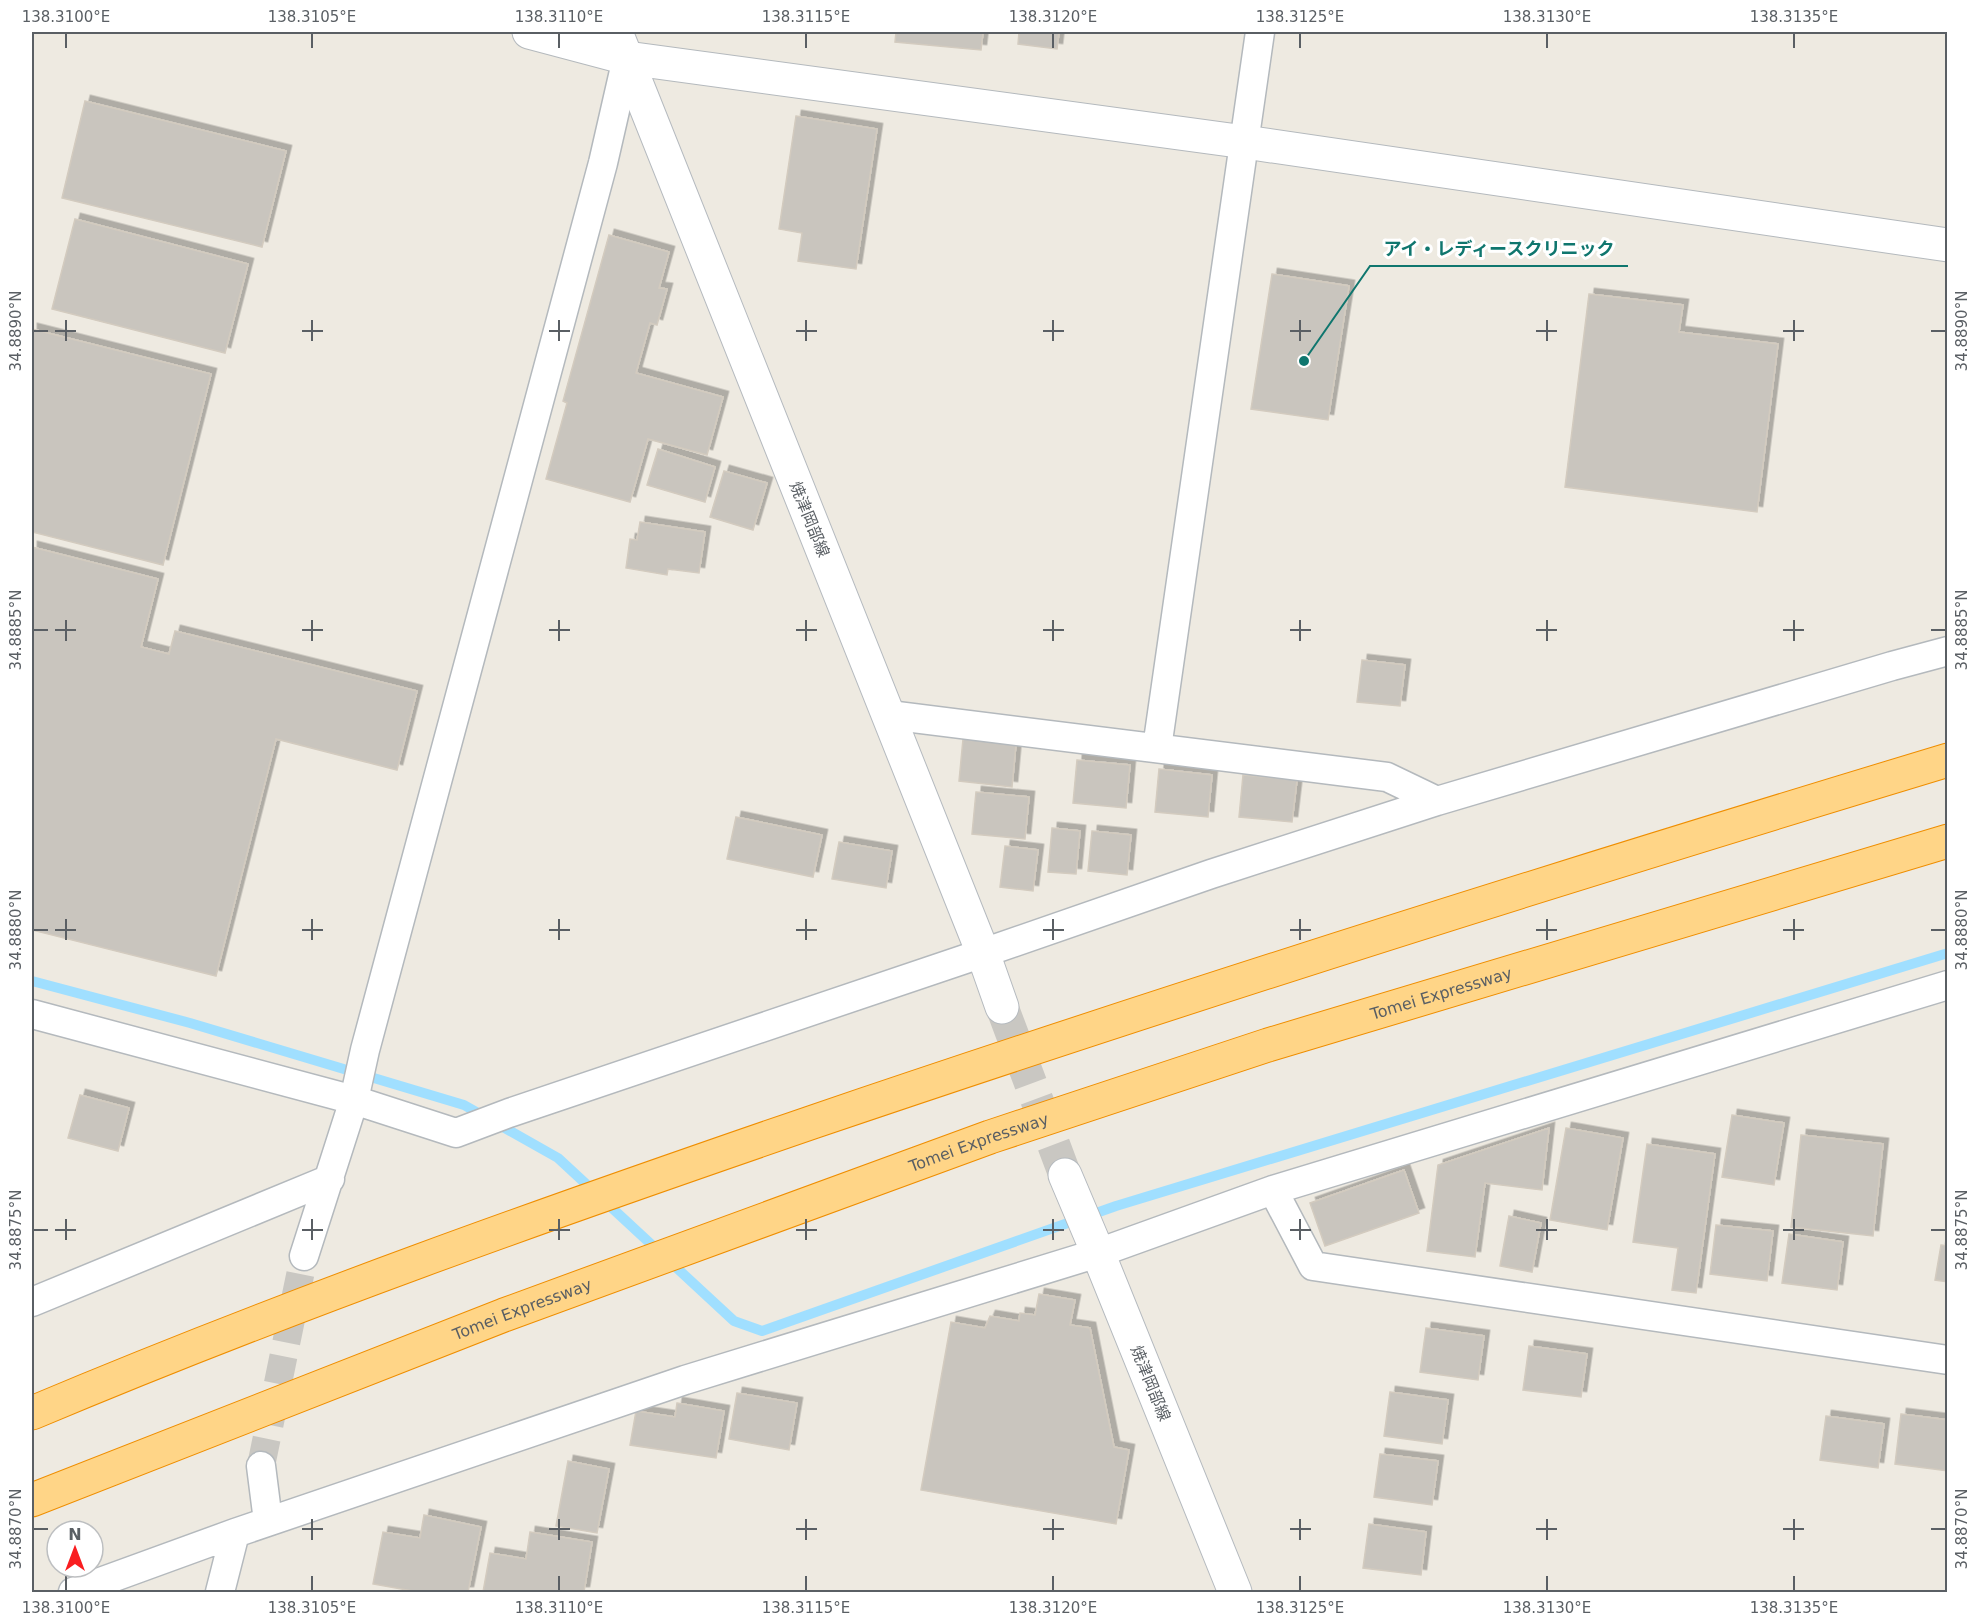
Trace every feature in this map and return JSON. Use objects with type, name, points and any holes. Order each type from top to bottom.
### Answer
[{"type":"highway","points":[[32,1413],[329,1295],[671,1171],[948,1076],[1587,869],[1947,760]]},
{"type":"highway","name":"Tomei Expressway","points":[[32,1500],[504,1315],[990,1137],[1268,1045],[1947,841]]},
{"type":"main road","points":[[529,32],[1245,142],[1947,245]]},
{"type":"main road","name":"焼津岡部線","points":[[622,45],[889,715],[1002,1007]]},
{"type":"main road","name":"焼津岡部線","points":[[1065,1175],[1235,1593]]},
{"type":"street","points":[[1157,748],[1260,32]]},
{"type":"street","points":[[304,1256],[354,1100],[365,1050],[603,163],[622,45]]},
{"type":"street","points":[[32,1014],[354,1100],[456,1133],[508,1113],[1211,874],[1437,801],[1947,651]]},
{"type":"street","points":[[889,715],[1387,777],[1437,801]]},
{"type":"street","points":[[73,1593],[268,1521],[685,1380],[1098,1253],[1273,1190],[1947,985]]},
{"type":"street","points":[[32,1302],[330,1179]]},
{"type":"street","points":[[1273,1190],[1313,1266],[1947,1360]]},
{"type":"street","points":[[261,1466],[268,1521]]},
{"type":"street","points":[[220,1593],[235,1533]]},
{"type":"building","points":[[896,32],[983,32],[981,50],[895,42]]},
{"type":"building","points":[[1019,32],[1059,32],[1057,49],[1018,44]]},
{"type":"building","points":[[85,101],[286,151],[262,247],[62,198]]},
{"type":"building","points":[[796,116],[877,129],[856,269],[798,261],[802,233],[779,229]]},
{"type":"building","points":[[75,219],[248,264],[225,353],[52,309]]},
{"type":"building","points":[[609,235],[669,252],[659,288],[667,289],[657,325],[650,323],[636,373],[723,397],[707,455],[648,439],[630,502],[546,479],[567,403],[563,401]]},
{"type":"building","points":[[1272,274],[1349,286],[1328,420],[1251,409]]},
{"type":"building","points":[[1589,294],[1683,305],[1679,332],[1778,344],[1757,512],[1565,487]]},
{"type":"building","points":[[32,329],[211,374],[163,565],[32,532]]},
{"type":"building","points":[[658,449],[715,467],[705,502],[647,485]]},
{"type":"building","points":[[724,471],[767,483],[753,530],[710,517]]},
{"type":"building","points":[[640,522],[705,532],[699,573],[668,569],[667,575],[626,568],[630,539],[637,540]]},
{"type":"building","points":[[32,547],[158,579],[141,647],[169,654],[175,631],[417,691],[397,770],[276,739],[216,976],[32,930]]},
{"type":"building","points":[[1362,660],[1405,665],[1400,706],[1357,702]]},
{"type":"building","points":[[963,739],[1016,744],[1012,787],[959,781]]},
{"type":"building","points":[[1077,760],[1130,765],[1126,808],[1073,803]]},
{"type":"building","points":[[1159,769],[1212,775],[1208,817],[1155,812]]},
{"type":"building","points":[[1243,775],[1297,780],[1292,822],[1239,817]]},
{"type":"building","points":[[976,792],[1029,797],[1025,839],[972,834]]},
{"type":"building","points":[[736,817],[822,835],[813,877],[727,859]]},
{"type":"building","points":[[1052,828],[1080,831],[1076,874],[1048,872]]},
{"type":"building","points":[[1092,831],[1131,835],[1127,875],[1088,871]]},
{"type":"building","points":[[839,842],[892,851],[886,888],[832,879]]},
{"type":"building","points":[[1005,846],[1038,850],[1033,891],[1000,887]]},
{"type":"building","points":[[80,1095],[129,1108],[118,1151],[68,1138]]},
{"type":"building","points":[[1732,1115],[1784,1123],[1774,1185],[1722,1177]]},
{"type":"building","points":[[1549,1128],[1542,1190],[1485,1183],[1475,1257],[1427,1251],[1438,1165]]},
{"type":"building","points":[[1566,1128],[1623,1138],[1607,1230],[1550,1220]]},
{"type":"building","points":[[1801,1135],[1883,1144],[1873,1236],[1791,1227]]},
{"type":"building","points":[[1647,1144],[1715,1154],[1696,1293],[1672,1290],[1678,1248],[1633,1242]]},
{"type":"building","points":[[1404,1170],[1419,1213],[1325,1246],[1310,1203]]},
{"type":"building","points":[[1509,1216],[1541,1223],[1532,1272],[1500,1266]]},
{"type":"building","points":[[1716,1225],[1773,1231],[1767,1281],[1710,1274]]},
{"type":"building","points":[[1789,1234],[1843,1242],[1837,1290],[1782,1283]]},
{"type":"building","points":[[1941,1245],[1948,1246],[1948,1282],[1935,1280]]},
{"type":"building","points":[[1039,1294],[1075,1300],[1070,1325],[1090,1328],[1114,1447],[1129,1450],[1116,1524],[921,1490],[951,1322],[985,1328],[990,1316],[1019,1321],[1020,1313],[1035,1315]]},
{"type":"building","points":[[1426,1328],[1484,1336],[1478,1380],[1420,1372]]},
{"type":"building","points":[[1529,1346],[1587,1354],[1581,1397],[1523,1390]]},
{"type":"building","points":[[1390,1392],[1448,1400],[1442,1444],[1384,1436]]},
{"type":"building","points":[[737,1393],[797,1403],[789,1450],[729,1439]]},
{"type":"building","points":[[677,1403],[724,1411],[716,1458],[630,1445],[636,1411],[675,1417]]},
{"type":"building","points":[[1901,1414],[1948,1420],[1948,1471],[1895,1464]]},
{"type":"building","points":[[1826,1416],[1884,1424],[1878,1468],[1820,1460]]},
{"type":"building","points":[[1380,1454],[1438,1461],[1432,1505],[1374,1497]]},
{"type":"building","points":[[568,1461],[609,1469],[597,1533],[556,1526]]},
{"type":"building","points":[[424,1515],[481,1527],[468,1592],[418,1592],[373,1584],[383,1532],[420,1538]]},
{"type":"building","points":[[1369,1524],[1426,1532],[1421,1575],[1363,1568]]},
{"type":"building","points":[[530,1532],[592,1542],[584,1592],[483,1592],[490,1553],[526,1559]]},
{"type":"waterway","points":[[32,981],[190,1023],[464,1105],[558,1158],[734,1321],[762,1331],[1116,1206],[1948,953]]},
{"type":"tunnel","points":[[1002,1007],[1065,1175]]},
{"type":"tunnel","points":[[261,1466],[304,1256]]},
{"type":"place","name":"アイ・レディースクリニック","points":[[1304,361]]}]
